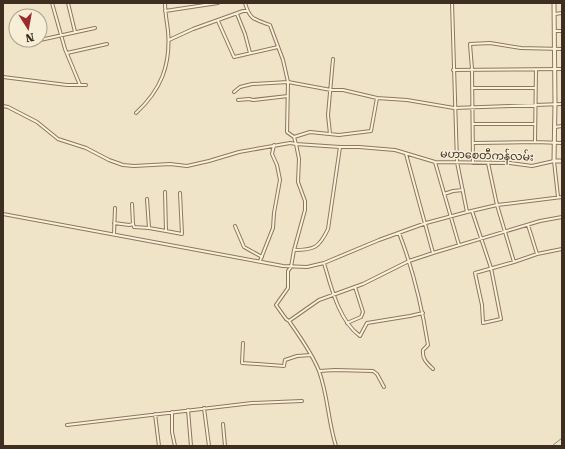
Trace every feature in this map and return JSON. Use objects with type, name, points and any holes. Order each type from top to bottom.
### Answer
[{"type":"street","points":[[52,3],[67,53],[80,85]]},
{"type":"street","points":[[68,3],[75,32]]},
{"type":"street","points":[[136,113],[150,99],[167,65],[169,40],[165,3]]},
{"type":"street","points":[[165,10],[218,3]]},
{"type":"street","points":[[245,3],[247,11],[252,18],[270,25],[283,60],[288,82],[287,132],[294,137],[296,144],[299,159],[298,182],[305,201],[305,210],[291,267],[288,271],[288,288],[276,306],[289,321],[311,355],[319,372],[336,446]]},
{"type":"street","points":[[452,3],[454,108],[457,162],[467,212]]},
{"type":"street","points":[[554,3],[554,161],[558,197]]},
{"type":"street","points":[[169,40],[193,29],[247,11]]},
{"type":"street","points":[[555,14],[562,13]]},
{"type":"street","points":[[237,14],[245,34],[250,53]]},
{"type":"street","points":[[218,21],[234,57],[278,47]]},
{"type":"street","points":[[48,38],[95,28]]},
{"type":"street","points":[[555,31],[562,31]]},
{"type":"street","points":[[473,163],[472,69],[470,44],[490,43],[521,48],[562,48]]},
{"type":"street","points":[[67,53],[106,44]]},
{"type":"street","points":[[330,134],[328,115],[331,90],[332,59]]},
{"type":"street","points":[[535,142],[536,69]]},
{"type":"street","points":[[454,70],[562,69]]},
{"type":"street","points":[[3,77],[67,85],[86,85]]},
{"type":"street","points":[[234,92],[240,87],[252,84],[288,82],[331,90],[343,90],[377,98],[407,100],[454,108],[562,104]]},
{"type":"street","points":[[472,88],[535,88]]},
{"type":"street","points":[[238,100],[288,96]]},
{"type":"street","points":[[294,137],[310,132],[339,135],[371,131],[377,98]]},
{"type":"street","name":"မဟာစေတီကန်လမ်း","points":[[3,106],[8,107],[37,122],[58,139],[86,148],[109,160],[123,165],[134,166],[170,164],[187,166],[209,161],[228,154],[290,142],[296,144],[388,149],[435,162],[510,163],[532,166],[554,161]]},
{"type":"street","points":[[473,124],[535,124]]},
{"type":"street","points":[[554,127],[562,126]]},
{"type":"street","points":[[473,143],[562,143]]},
{"type":"street","points":[[260,262],[274,228],[274,213],[280,180],[277,165],[272,154],[274,146]]},
{"type":"street","points":[[294,250],[309,250],[315,248],[323,240],[328,229],[340,147]]},
{"type":"street","points":[[406,153],[433,253]]},
{"type":"street","points":[[554,161],[562,161]]},
{"type":"street","points":[[435,162],[459,245]]},
{"type":"street","points":[[488,163],[497,206],[514,262]]},
{"type":"street","points":[[444,194],[463,190]]},
{"type":"street","points":[[165,192],[166,231]]},
{"type":"street","points":[[114,223],[129,225],[133,224],[134,227],[182,234],[180,192]]},
{"type":"street","points":[[3,214],[260,262],[291,267],[307,267],[324,263],[399,233],[467,212],[497,206],[562,197]]},
{"type":"street","points":[[147,199],[149,228]]},
{"type":"street","points":[[132,204],[133,224]]},
{"type":"street","points":[[114,234],[115,208]]},
{"type":"street","points":[[472,211],[491,268],[501,319],[483,323],[482,305],[475,273],[491,268],[514,262],[537,254],[562,249]]},
{"type":"street","points":[[289,321],[319,300],[355,287],[409,261],[480,238],[562,216]]},
{"type":"street","points":[[528,225],[537,254]]},
{"type":"street","points":[[236,226],[244,247],[262,257]]},
{"type":"street","points":[[399,233],[409,261],[423,312],[428,345],[423,350],[422,355],[425,361],[433,369]]},
{"type":"street","points":[[324,263],[334,295],[347,323],[352,330],[360,336],[367,323],[410,316],[423,312]]},
{"type":"street","points":[[347,323],[361,317],[363,312],[355,287]]},
{"type":"street","points":[[243,343],[242,363],[284,366],[285,360],[298,356],[311,355]]},
{"type":"street","points":[[319,372],[335,370],[373,371],[378,374],[384,388]]},
{"type":"street","points":[[66,425],[252,403],[302,401]]},
{"type":"street","points":[[204,408],[209,446]]},
{"type":"street","points":[[188,410],[191,446]]},
{"type":"street","points":[[172,412],[172,432],[175,446]]},
{"type":"street","points":[[155,414],[159,446]]},
{"type":"street","points":[[223,424],[225,446]]},
{"type":"waterway","points":[[552,446],[562,438]]}]
